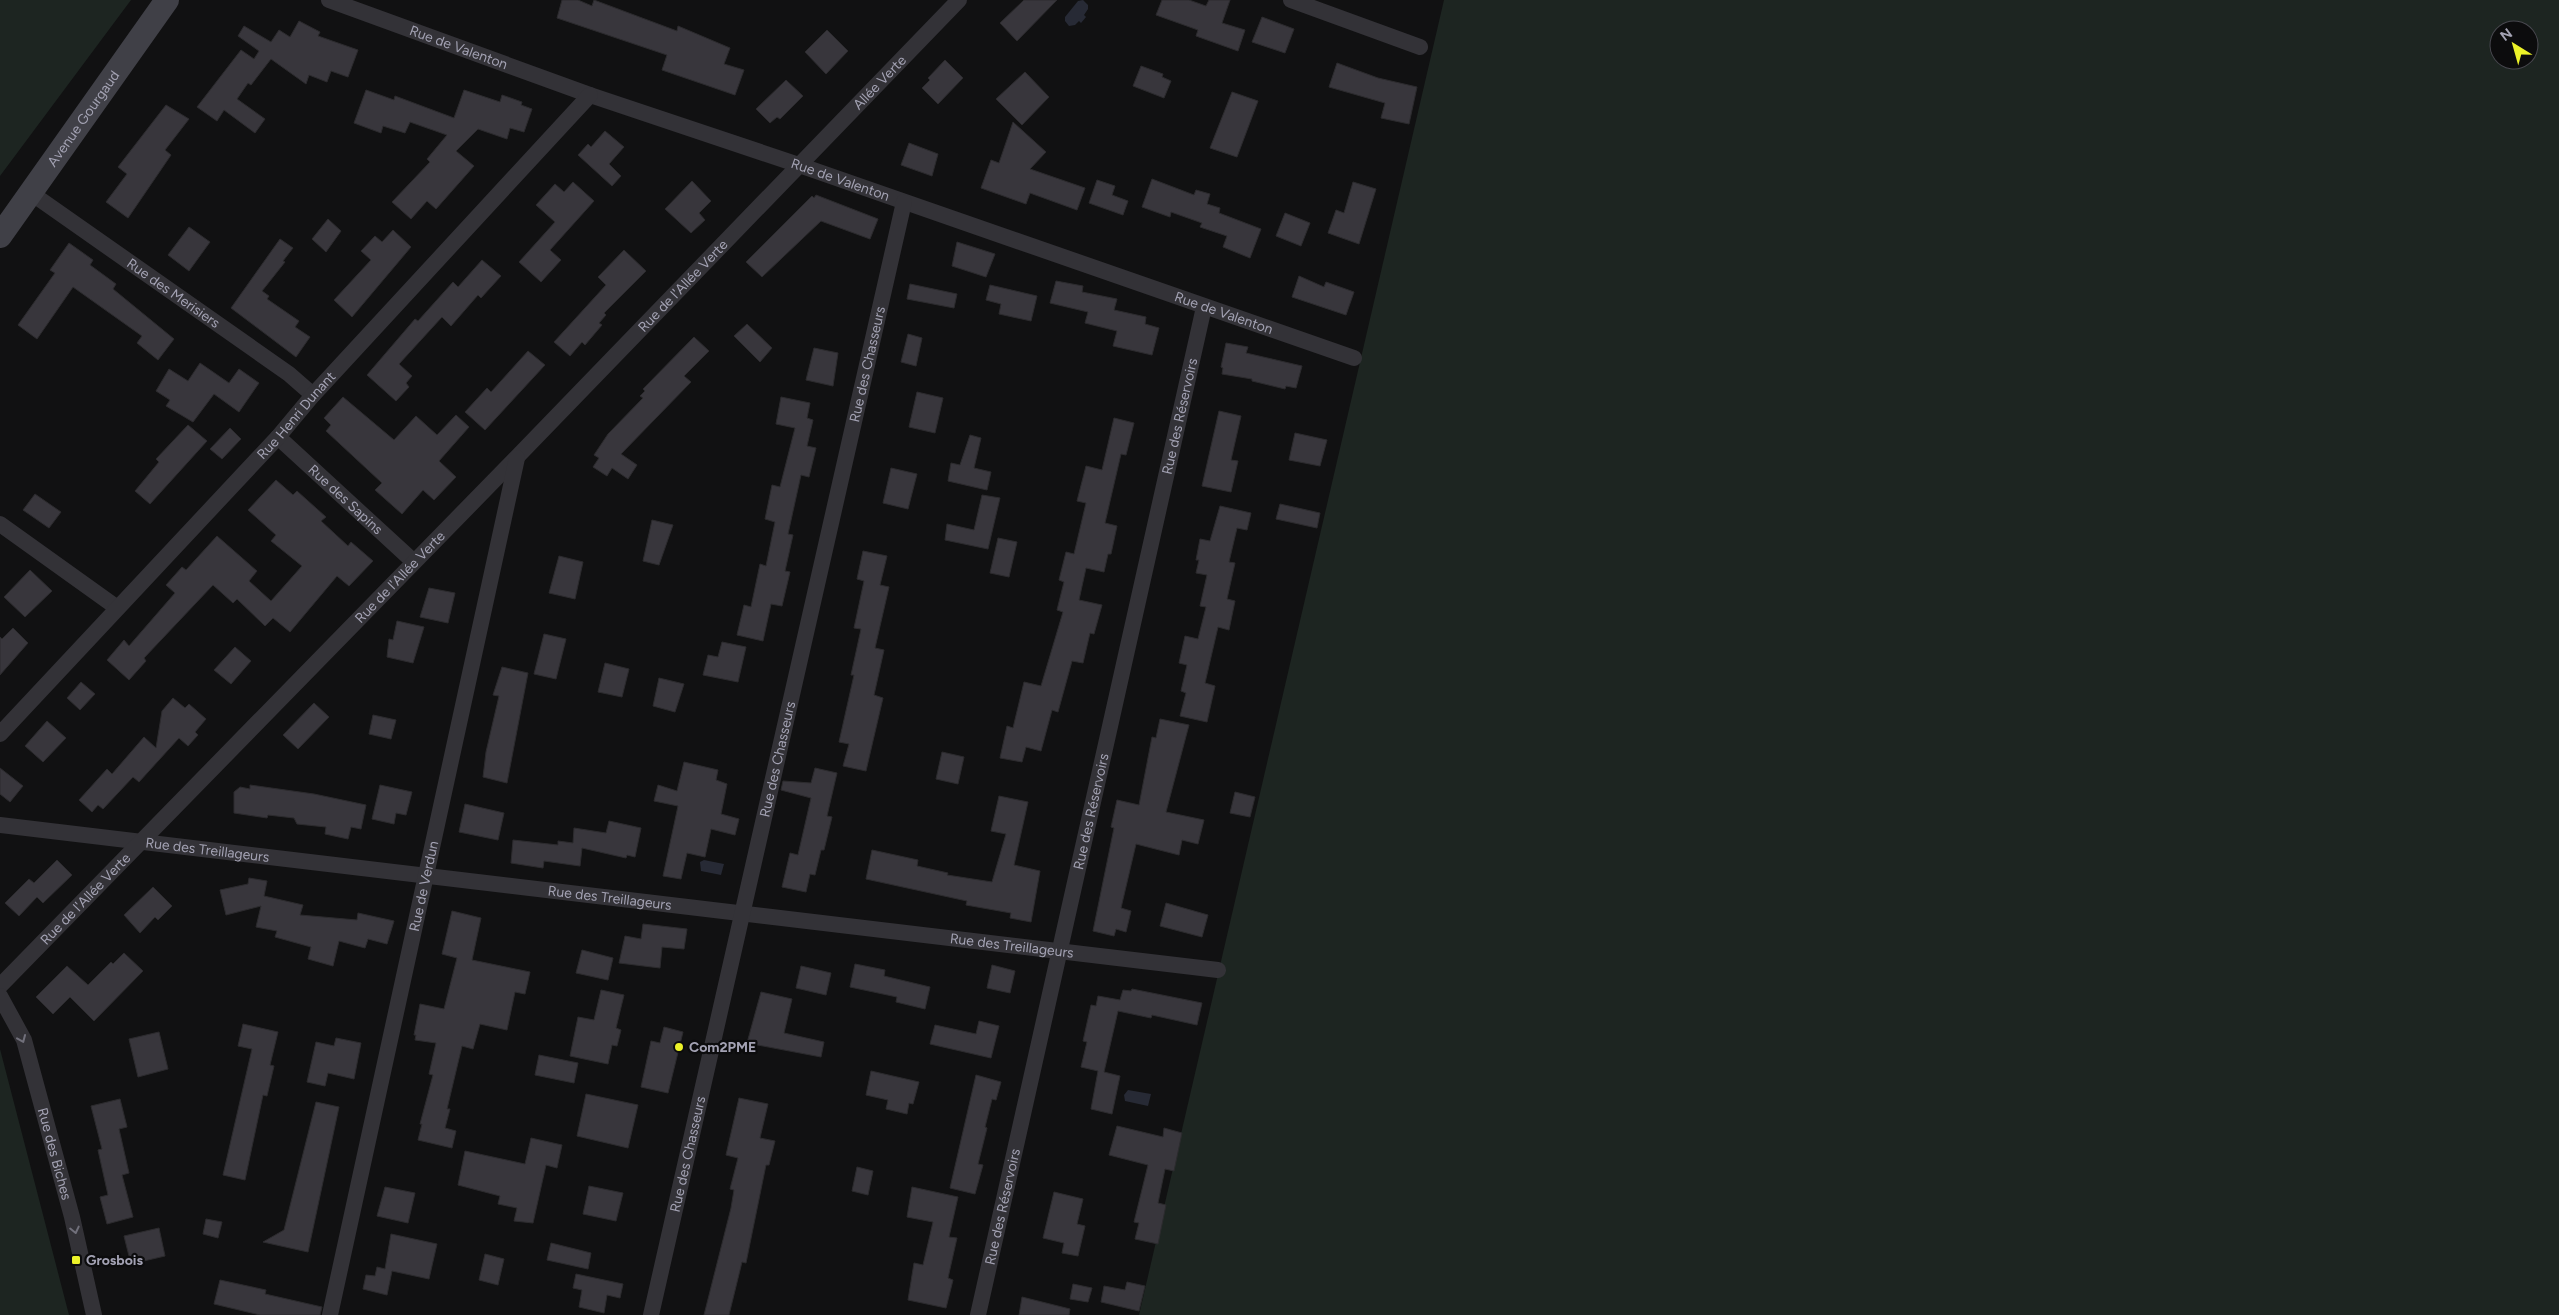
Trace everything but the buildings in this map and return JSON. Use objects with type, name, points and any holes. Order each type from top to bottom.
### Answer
[{"type":"main road","name":"Avenue Gourgaud","points":[[0,209],[148,0]]},
{"type":"main road","name":"Avenue Gourgaud","points":[[0,236],[167,0]]},
{"type":"street","name":"Rue de Valenton","points":[[329,0],[590,95],[799,165],[1354,358]]},
{"type":"street","name":"Allée Verte","points":[[799,165],[959,0]]},
{"type":"street","points":[[1291,0],[1420,47]]},
{"type":"street","name":"Rue Henri Dunant","points":[[0,734],[116,607],[278,437],[313,395],[590,95]]},
{"type":"street","name":"Rue de l'Allée Verte","points":[[0,986],[143,842],[799,165]]},
{"type":"street","name":"Rue des Merisiers","points":[[31,193],[289,374],[313,395]]},
{"type":"street","name":"Rue des Chasseurs","points":[[651,1315],[904,202]]},
{"type":"street","name":"Rue des Réservoirs","points":[[978,1315],[1204,307]]},
{"type":"street","name":"Rue des Sapins","points":[[278,437],[414,562]]},
{"type":"street","name":"Rue de Verdun","points":[[330,1315],[517,457]]},
{"type":"street","points":[[0,524],[116,607]]},
{"type":"street","name":"Rue des Treillageurs","points":[[0,825],[1218,970]]},
{"type":"street","name":"Rue des Biches","points":[[0,996],[24,1040],[72,1217],[94,1315]]},
{"type":"shaded area","points":[[0,0],[131,0],[0,176]]},
{"type":"shaded area","points":[[1083,0],[1088,5],[1084,15],[1086,17],[1081,23],[1079,21],[1075,25],[1069,26],[1065,21],[1065,17],[1078,1]]},
{"type":"shaded area","points":[[1444,0],[2559,0],[2559,1315],[1139,1315]]},
{"type":"shaded area","points":[[704,860],[724,864],[721,875],[701,871],[700,862]]},
{"type":"shaded area","points":[[0,1049],[69,1315],[0,1315]]},
{"type":"shaded area","points":[[1128,1090],[1151,1094],[1148,1106],[1125,1101],[1124,1095]]},
{"type":"place","name":"Com2PME","points":[[679,1047]]},
{"type":"place","name":"Grosbois","points":[[76,1260]]}]
